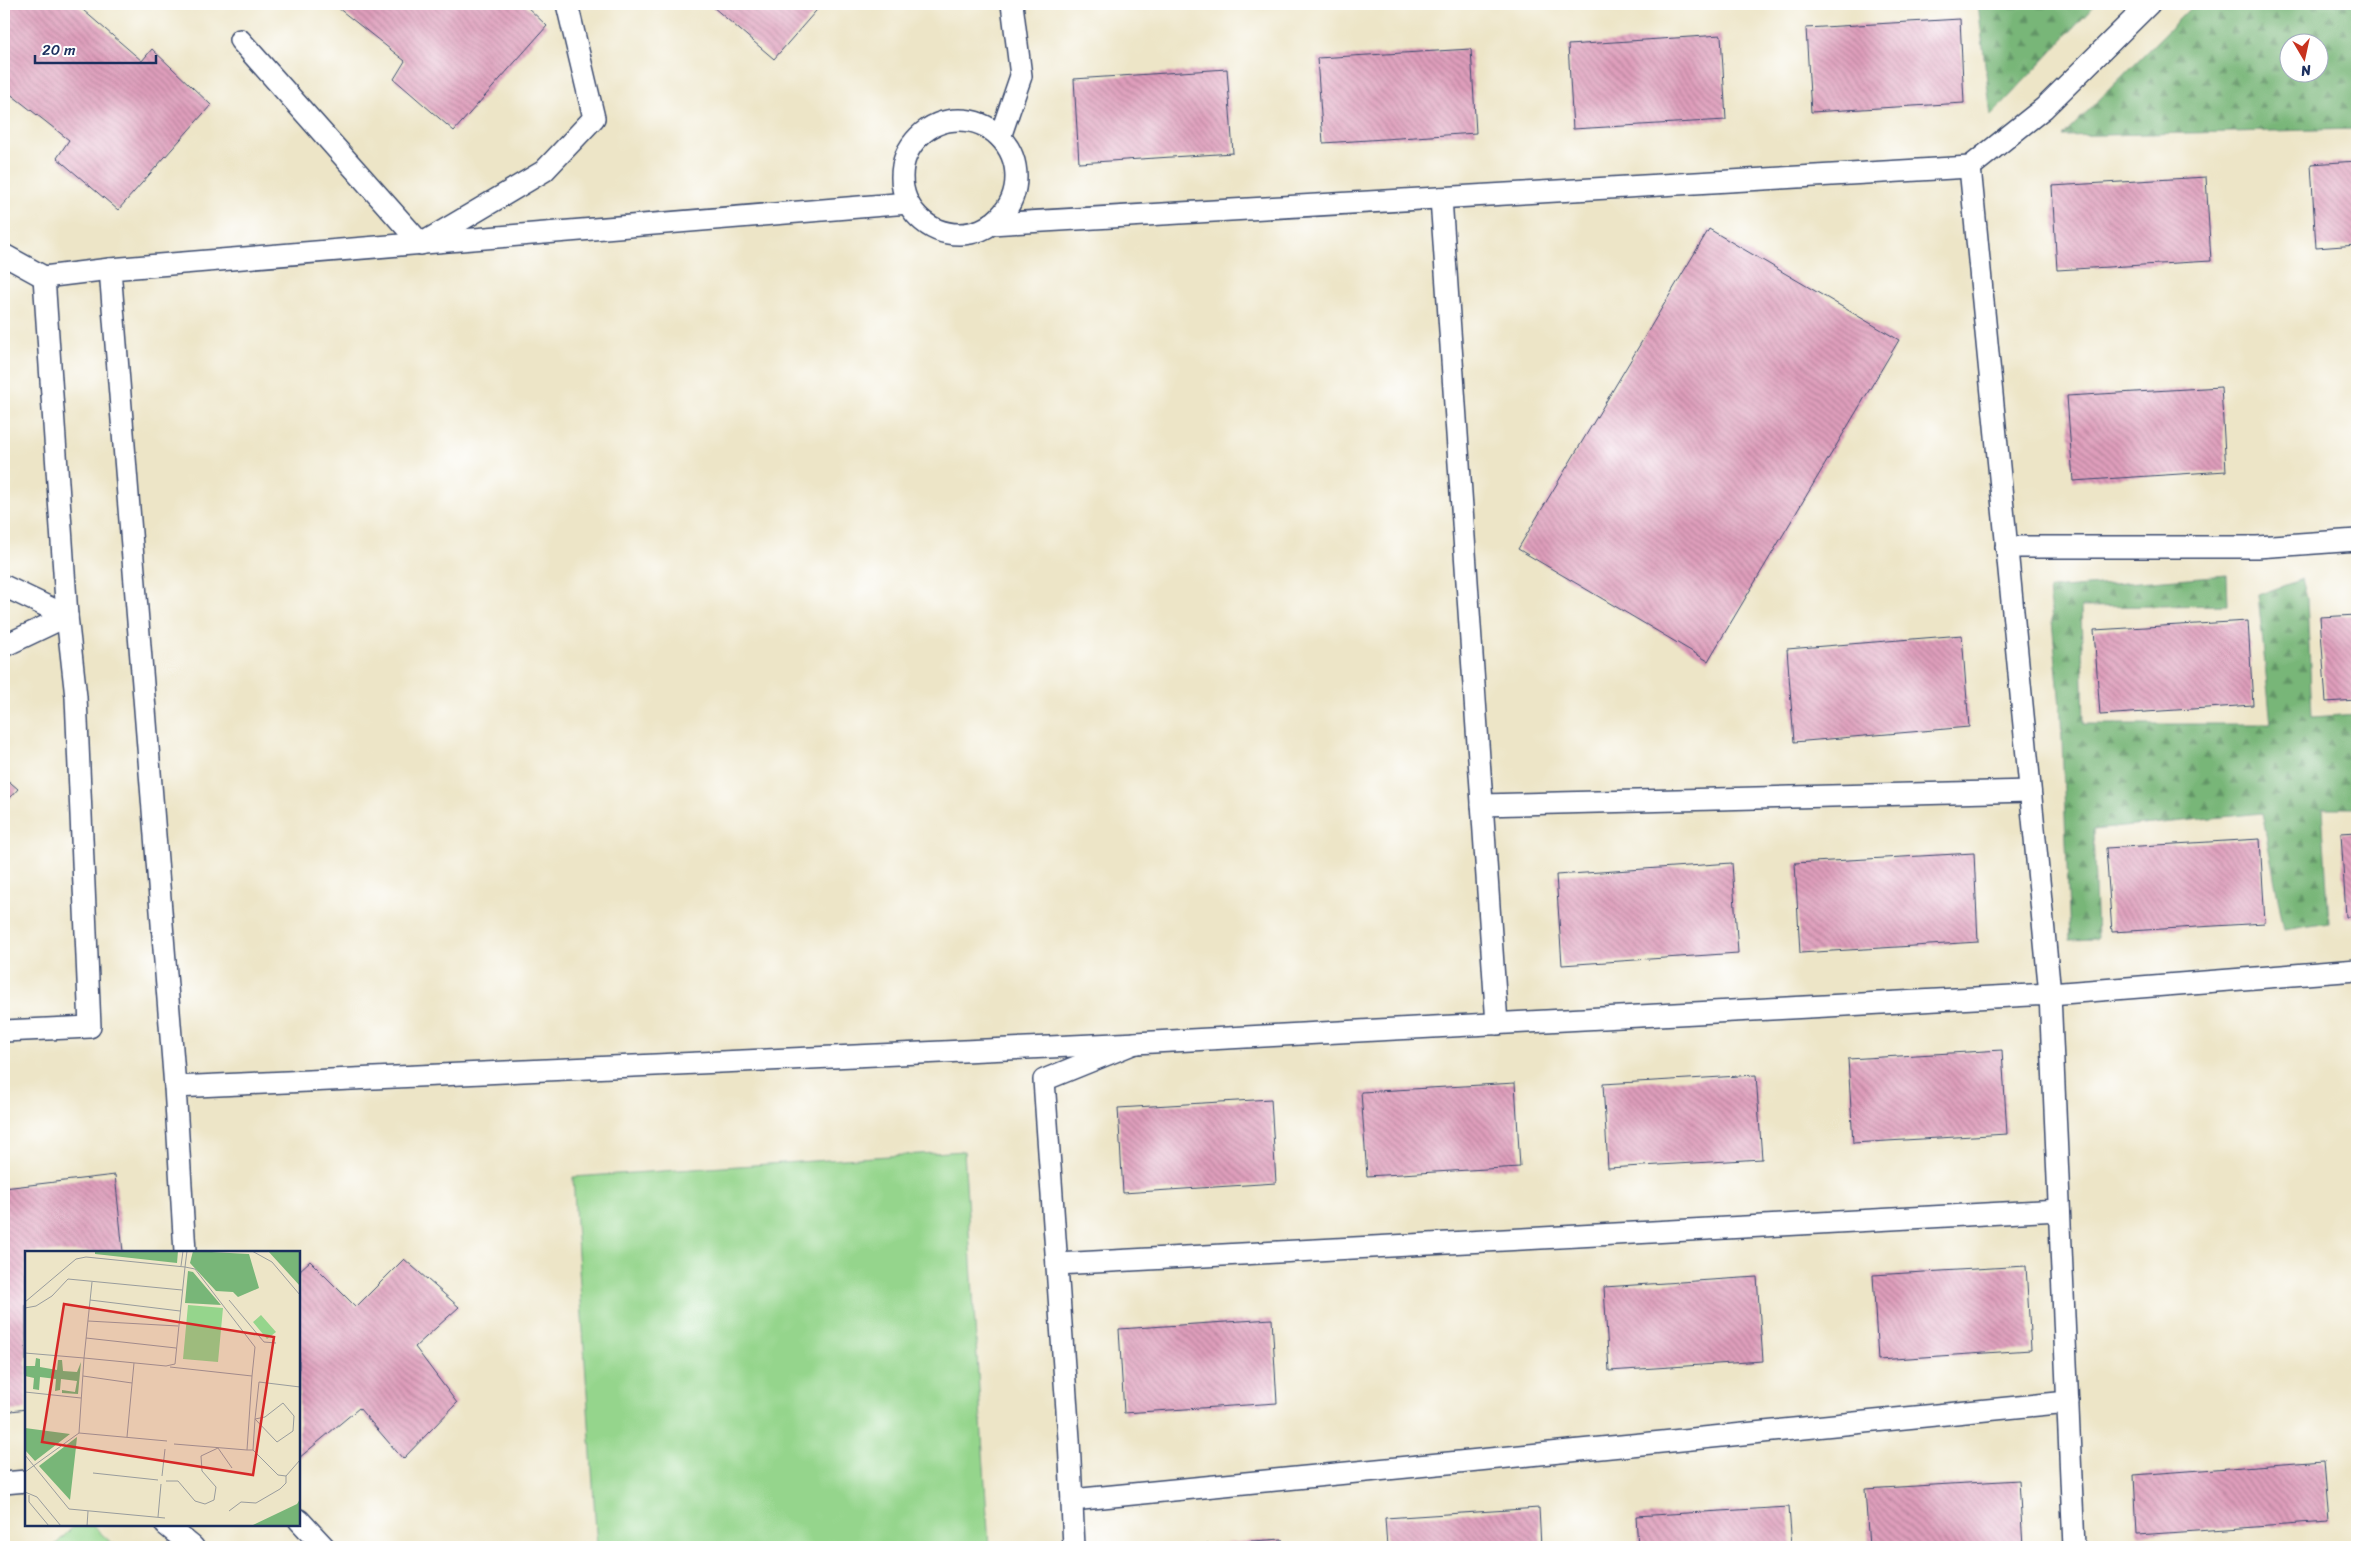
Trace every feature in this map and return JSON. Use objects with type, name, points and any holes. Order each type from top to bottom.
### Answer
[{"type":"lane","points":[[421,244],[544,171],[594,118],[566,4]]},
{"type":"lane","points":[[1000,137],[1021,76],[1012,4]]},
{"type":"lane","points":[[991,224],[1970,167],[2044,108],[2149,4]]},
{"type":"lane","points":[[240,40],[421,244]]},
{"type":"lane","points":[[951,120],[968,120],[986,126],[1000,137],[1010,150],[1015,166],[1016,182],[1012,199],[1003,213],[991,224],[974,232],[955,234],[936,229],[920,219],[908,204],[903,186],[902,168],[908,151],[919,136],[933,126],[951,120]]},
{"type":"lane","points":[[1970,167],[2050,994],[2074,1547]]},
{"type":"lane","points":[[1441,198],[1497,1024]]},
{"type":"lane","points":[[4,255],[44,277],[110,269],[908,204]]},
{"type":"lane","points":[[110,269],[175,1087],[185,1251]]},
{"type":"lane","points":[[4,1031],[90,1027],[76,696],[67,616],[44,277]]},
{"type":"lane","points":[[2006,547],[2257,547],[2357,540]]},
{"type":"lane","points":[[4,586],[67,616]]},
{"type":"lane","points":[[4,646],[67,616]]},
{"type":"lane","points":[[1482,805],[2030,791]]},
{"type":"lane","points":[[175,1087],[1138,1044],[2050,994],[2357,970]]},
{"type":"lane","points":[[1074,1547],[1044,1080],[1138,1044]]},
{"type":"lane","points":[[1057,1264],[2059,1210]]},
{"type":"lane","points":[[1072,1500],[2068,1402]]},
{"type":"lane","points":[[4,1483],[25,1481]]},
{"type":"lane","points":[[300,1521],[324,1547]]},
{"type":"lane","points":[[167,1526],[193,1547]]},
{"type":"green space","points":[[1978,4],[2096,4],[1991,116]]},
{"type":"green space","points":[[2194,4],[2357,4],[2357,129],[2063,136]]},
{"type":"green space","points":[[2227,575],[2228,605],[2081,607],[2084,724],[2271,724],[2258,595],[2302,579],[2307,598],[2312,717],[2357,714],[2357,808],[2322,808],[2329,923],[2284,930],[2262,813],[2093,830],[2097,939],[2070,940],[2061,717],[2049,589]]},
{"type":"green space","points":[[964,1151],[989,1547],[597,1547],[573,1177]]},
{"type":"green space","points":[[74,1526],[93,1526],[116,1547],[53,1547]]},
{"type":"building","points":[[4,4],[76,4],[142,61],[152,49],[211,105],[118,210],[57,158],[69,140],[4,89]]},
{"type":"building","points":[[333,4],[524,4],[547,26],[454,131],[394,79],[405,61]]},
{"type":"building","points":[[715,4],[822,4],[774,59],[713,7]]},
{"type":"building","points":[[1960,19],[1964,103],[1811,112],[1806,28]]},
{"type":"building","points":[[1721,35],[1726,120],[1573,129],[1568,45]]},
{"type":"building","points":[[1471,49],[1476,133],[1323,143],[1317,58]]},
{"type":"building","points":[[1227,69],[1233,153],[1079,163],[1074,79]]},
{"type":"building","points":[[2357,161],[2357,245],[2316,248],[2311,164]]},
{"type":"building","points":[[2206,177],[2211,261],[2057,270],[2052,186]]},
{"type":"building","points":[[1709,229],[1899,340],[1708,661],[1518,549]]},
{"type":"building","points":[[2221,387],[2226,471],[2073,481],[2067,396]]},
{"type":"building","points":[[2357,615],[2357,700],[2326,702],[2320,617]]},
{"type":"building","points":[[2248,621],[2253,705],[2100,715],[2094,630]]},
{"type":"building","points":[[1962,635],[1969,727],[1794,742],[1787,649]]},
{"type":"building","points":[[4,777],[18,789],[4,805]]},
{"type":"building","points":[[2357,832],[2357,916],[2346,917],[2341,833]]},
{"type":"building","points":[[2260,839],[2265,923],[2112,932],[2106,848]]},
{"type":"building","points":[[1974,853],[1978,942],[1800,953],[1795,863]]},
{"type":"building","points":[[1732,863],[1738,953],[1562,965],[1556,875]]},
{"type":"building","points":[[2002,1050],[2007,1134],[1853,1143],[1848,1059]]},
{"type":"building","points":[[1756,1075],[1762,1159],[1608,1168],[1603,1084]]},
{"type":"building","points":[[1515,1083],[1520,1167],[1367,1176],[1361,1092]]},
{"type":"building","points":[[1271,1099],[1276,1183],[1123,1193],[1118,1108]]},
{"type":"building","points":[[115,1175],[123,1251],[25,1251],[25,1409],[4,1412],[4,1188]]},
{"type":"building","points":[[404,1259],[459,1307],[415,1347],[457,1403],[403,1459],[359,1408],[300,1457],[300,1270],[310,1261],[356,1307]]},
{"type":"building","points":[[2026,1266],[2031,1350],[1878,1360],[1873,1275]]},
{"type":"building","points":[[1757,1277],[1763,1361],[1609,1371],[1604,1287]]},
{"type":"building","points":[[1272,1319],[1277,1403],[1124,1413],[1119,1329]]},
{"type":"building","points":[[2324,1461],[2329,1522],[2137,1535],[2134,1475]]},
{"type":"building","points":[[2019,1480],[2023,1547],[1869,1547],[1865,1489]]},
{"type":"building","points":[[1789,1507],[1792,1547],[1638,1547],[1636,1516]]},
{"type":"building","points":[[1539,1508],[1541,1547],[1387,1547],[1385,1518]]},
{"type":"building","points":[[1282,1539],[1283,1547],[1180,1547],[1180,1546]]}]
